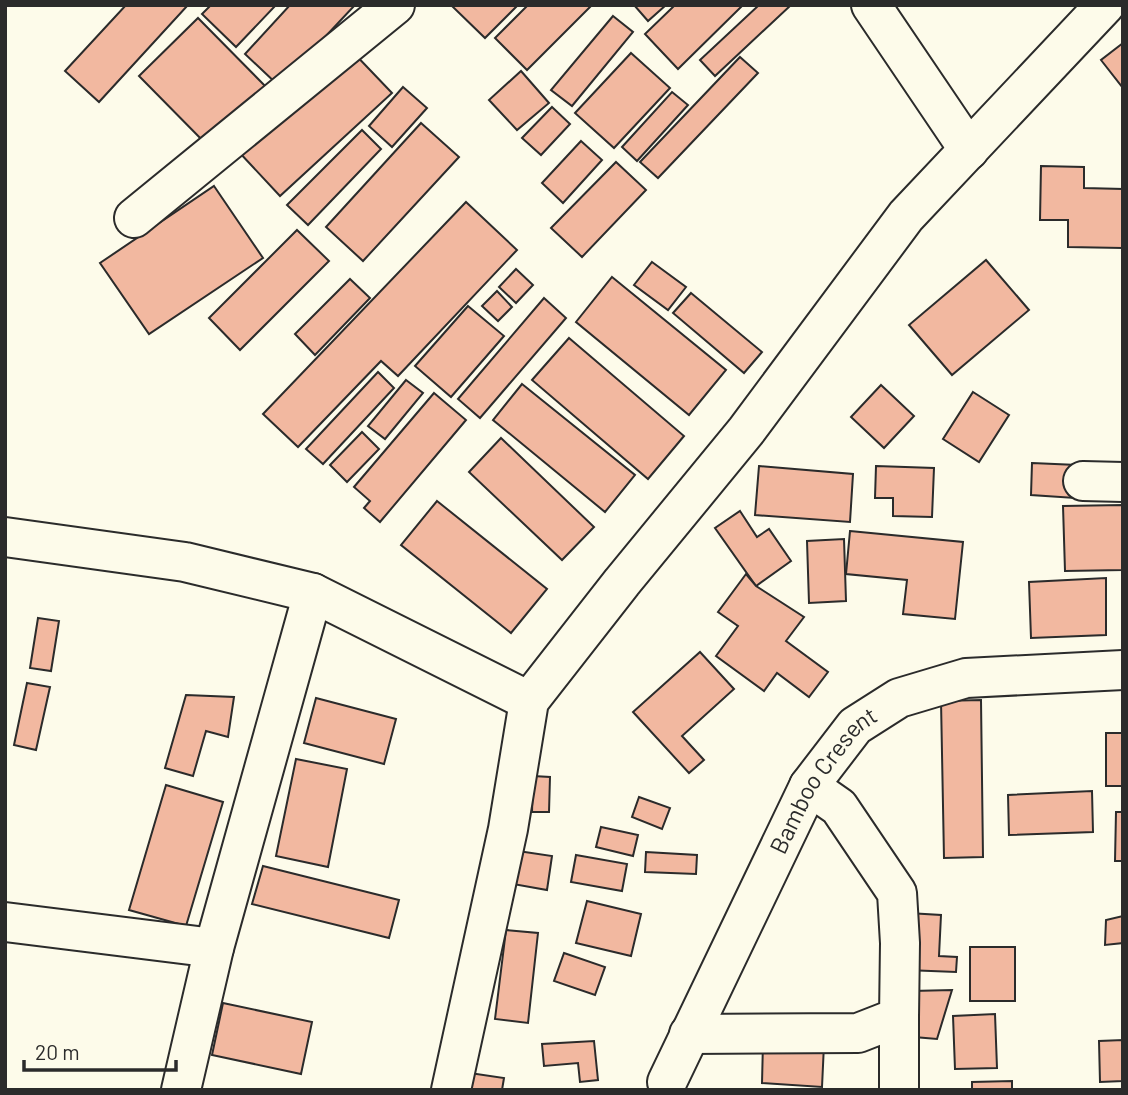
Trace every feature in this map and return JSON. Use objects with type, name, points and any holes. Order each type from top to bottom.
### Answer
[{"type":"street","points":[[134,218],[395,5]]},
{"type":"street","points":[[871,5],[969,150]]},
{"type":"street","points":[[451,1090],[508,829],[529,701],[746,430],[906,216],[1105,5]]},
{"type":"street","points":[[1083,481],[1123,482]]},
{"type":"street","points":[[5,537],[184,562],[313,593],[529,701]]},
{"type":"street","points":[[181,1090],[214,948],[313,593]]},
{"type":"street","name":"Bamboo Cresent","points":[[667,1082],[809,786],[855,726],[899,698],[966,678],[1123,670]]},
{"type":"street","points":[[809,786],[839,807],[897,893],[900,943],[900,1090]]},
{"type":"street","points":[[5,922],[214,948]]},
{"type":"street","points":[[690,1034],[858,1034],[899,1017]]},
{"type":"building","points":[[126,5],[188,5],[99,102],[65,71]]},
{"type":"building","points":[[211,5],[276,5],[236,47],[202,14]]},
{"type":"building","points":[[290,5],[355,5],[279,86],[245,54]]},
{"type":"building","points":[[518,5],[485,38],[453,7]]},
{"type":"building","points":[[528,5],[592,5],[527,70],[495,38]]},
{"type":"building","points":[[634,5],[666,5],[648,21]]},
{"type":"building","points":[[675,5],[743,5],[678,69],[645,34]]},
{"type":"building","points":[[759,5],[791,5],[715,76],[700,60]]},
{"type":"building","points":[[613,16],[633,32],[572,106],[551,90]]},
{"type":"building","points":[[198,18],[271,92],[212,150],[139,76]]},
{"type":"building","points":[[1123,43],[1123,88],[1101,60]]},
{"type":"building","points":[[349,48],[392,93],[280,196],[238,151]]},
{"type":"building","points":[[631,53],[670,88],[614,148],[575,113]]},
{"type":"building","points":[[740,57],[758,73],[658,178],[640,162]]},
{"type":"building","points":[[521,71],[549,103],[517,130],[489,100]]},
{"type":"building","points":[[403,87],[427,108],[392,147],[369,126]]},
{"type":"building","points":[[672,92],[688,105],[637,161],[622,147]]},
{"type":"building","points":[[552,107],[570,124],[541,155],[522,138]]},
{"type":"building","points":[[421,123],[459,157],[363,261],[326,227]]},
{"type":"building","points":[[362,130],[381,149],[308,225],[287,205]]},
{"type":"building","points":[[581,141],[602,160],[563,203],[542,183]]},
{"type":"building","points":[[616,162],[646,190],[582,257],[551,228]]},
{"type":"building","points":[[1041,166],[1084,167],[1084,188],[1123,189],[1122,248],[1068,247],[1068,220],[1040,220]]},
{"type":"building","points":[[214,186],[263,258],[149,334],[100,263]]},
{"type":"building","points":[[466,202],[517,250],[398,376],[381,361],[298,447],[263,414]]},
{"type":"building","points":[[297,230],[329,261],[240,350],[209,318]]},
{"type":"building","points":[[986,260],[1029,310],[952,375],[909,325]]},
{"type":"building","points":[[652,262],[686,287],[668,310],[634,285]]},
{"type":"building","points":[[516,269],[533,285],[516,303],[499,287]]},
{"type":"building","points":[[612,277],[726,370],[689,415],[576,322]]},
{"type":"building","points":[[350,279],[370,298],[315,355],[295,334]]},
{"type":"building","points":[[497,291],[512,307],[498,321],[482,306]]},
{"type":"building","points":[[691,293],[762,352],[744,373],[673,313]]},
{"type":"building","points":[[544,298],[566,318],[480,418],[458,399]]},
{"type":"building","points":[[468,306],[504,336],[451,397],[415,366]]},
{"type":"building","points":[[569,338],[684,436],[648,479],[532,380]]},
{"type":"building","points":[[378,372],[394,388],[323,464],[306,449]]},
{"type":"building","points":[[406,380],[423,393],[385,439],[368,426]]},
{"type":"building","points":[[522,384],[635,475],[605,512],[493,420]]},
{"type":"building","points":[[881,385],[914,416],[884,448],[851,417]]},
{"type":"building","points":[[973,392],[1009,415],[979,462],[943,439]]},
{"type":"building","points":[[434,393],[466,420],[380,522],[364,508],[370,501],[354,487]]},
{"type":"building","points":[[362,432],[379,449],[347,482],[330,465]]},
{"type":"building","points":[[501,438],[594,527],[562,560],[469,472]]},
{"type":"building","points":[[1032,463],[1077,465],[1075,498],[1031,495]]},
{"type":"building","points":[[759,466],[853,474],[850,522],[755,515]]},
{"type":"building","points":[[876,466],[934,468],[932,517],[893,516],[893,498],[875,498]]},
{"type":"building","points":[[437,501],[547,589],[511,633],[401,545]]},
{"type":"building","points":[[1123,505],[1123,570],[1065,571],[1063,506]]},
{"type":"building","points":[[740,511],[757,537],[769,529],[791,561],[756,586],[715,528]]},
{"type":"building","points":[[850,531],[963,542],[955,619],[903,614],[907,580],[846,574]]},
{"type":"building","points":[[844,539],[846,601],[809,603],[807,541]]},
{"type":"building","points":[[746,574],[756,586],[804,617],[786,641],[828,672],[809,697],[777,673],[764,691],[716,656],[738,626],[718,612]]},
{"type":"building","points":[[1106,578],[1106,635],[1031,638],[1029,582]]},
{"type":"building","points":[[38,618],[59,621],[51,671],[30,668]]},
{"type":"building","points":[[700,652],[734,689],[682,736],[704,760],[689,773],[633,712]]},
{"type":"building","points":[[27,683],[50,687],[36,750],[14,745]]},
{"type":"building","points":[[186,695],[234,697],[228,737],[206,731],[193,776],[165,768]]},
{"type":"building","points":[[316,698],[396,719],[384,764],[304,743]]},
{"type":"building","points":[[981,700],[983,857],[944,858],[941,701]]},
{"type":"building","points":[[1106,733],[1123,733],[1123,786],[1106,786]]},
{"type":"building","points":[[296,759],[347,769],[328,867],[276,856]]},
{"type":"building","points":[[533,776],[550,777],[549,812],[532,812]]},
{"type":"building","points":[[166,785],[223,802],[186,926],[129,910]]},
{"type":"building","points":[[1092,791],[1093,832],[1009,835],[1008,795]]},
{"type":"building","points":[[639,797],[670,808],[662,829],[632,817]]},
{"type":"building","points":[[1116,812],[1123,812],[1123,861],[1115,861]]},
{"type":"building","points":[[601,827],[638,835],[633,856],[596,847]]},
{"type":"building","points":[[518,851],[552,856],[547,890],[513,884]]},
{"type":"building","points":[[646,852],[697,855],[696,874],[645,872]]},
{"type":"building","points":[[576,855],[627,864],[622,891],[571,882]]},
{"type":"building","points":[[263,866],[399,900],[389,938],[252,904]]},
{"type":"building","points":[[587,901],[641,914],[631,956],[576,943]]},
{"type":"building","points":[[908,913],[941,915],[939,956],[957,957],[956,972],[906,970]]},
{"type":"building","points":[[1123,916],[1123,943],[1105,945],[1106,920]]},
{"type":"building","points":[[506,930],[538,933],[528,1023],[495,1019]]},
{"type":"building","points":[[970,947],[1015,947],[1015,1001],[970,1001]]},
{"type":"building","points":[[564,953],[605,967],[595,995],[554,981]]},
{"type":"building","points":[[952,990],[937,1039],[914,1037],[912,991]]},
{"type":"building","points":[[223,1003],[312,1022],[301,1074],[212,1055]]},
{"type":"building","points":[[995,1014],[997,1068],[955,1069],[953,1016]]},
{"type":"building","points":[[1123,1040],[1123,1081],[1100,1082],[1099,1041]]},
{"type":"building","points":[[594,1041],[598,1080],[580,1082],[578,1063],[544,1066],[542,1044]]},
{"type":"building","points":[[763,1042],[824,1044],[822,1087],[762,1083]]},
{"type":"building","points":[[463,1072],[504,1078],[502,1090],[460,1090]]},
{"type":"building","points":[[1012,1081],[1012,1090],[972,1090],[972,1082]]}]
